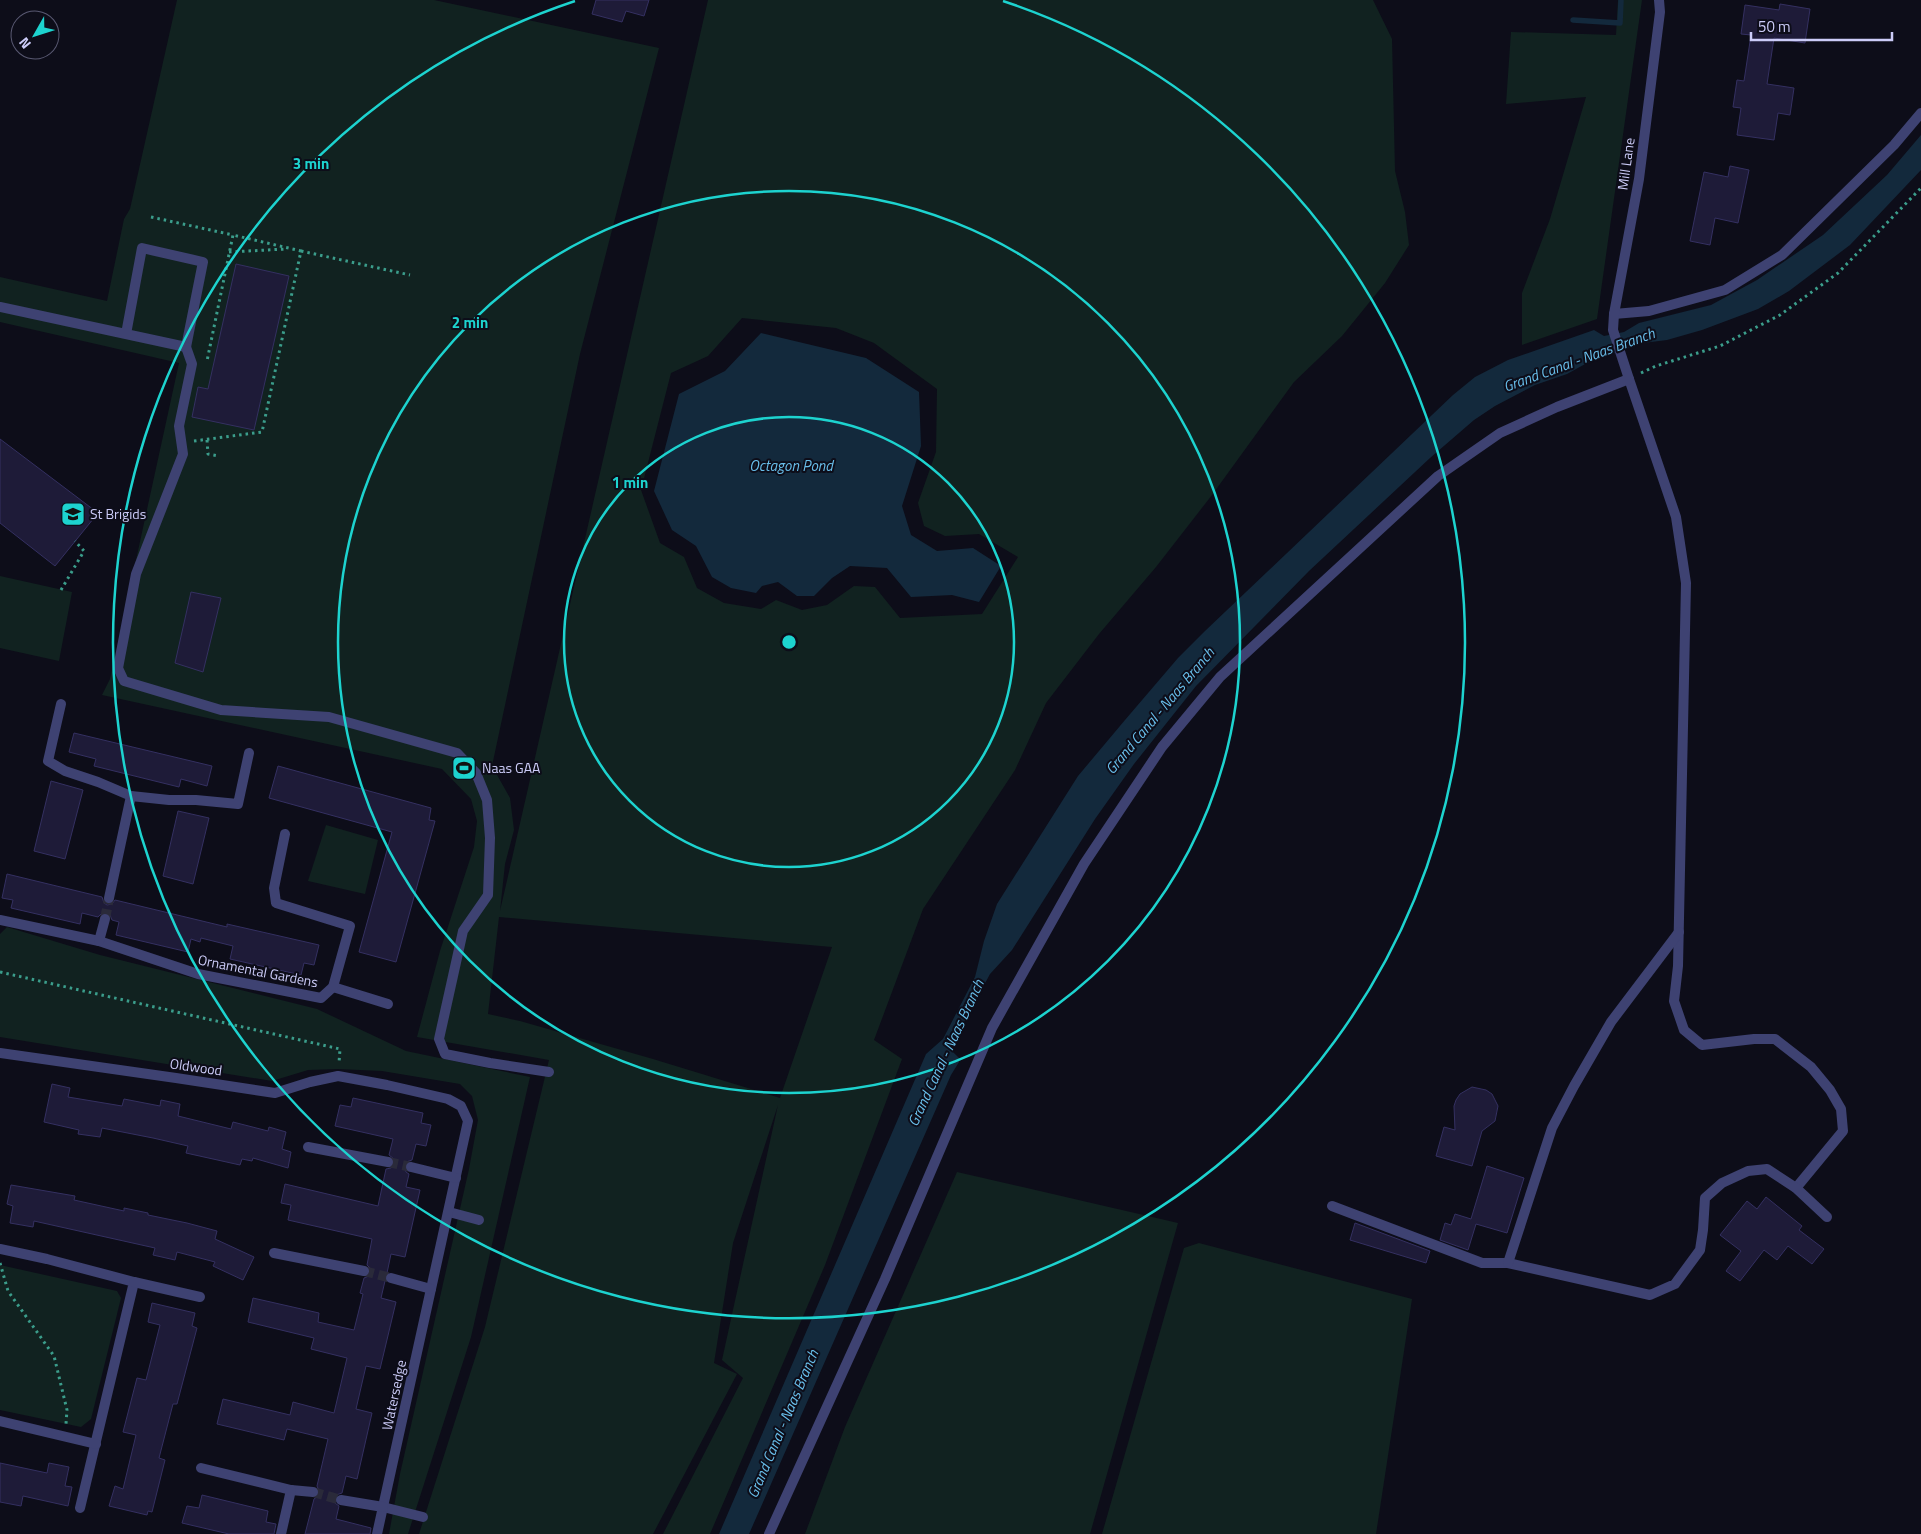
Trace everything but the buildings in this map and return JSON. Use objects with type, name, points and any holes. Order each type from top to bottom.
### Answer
[{"type":"street","name":"Mill Lane","points":[[1629,379],[1613,330],[1614,314],[1639,179],[1660,12],[1659,0]]},
{"type":"street","points":[[1614,314],[1648,311],[1725,290],[1782,255],[1894,145],[1921,113]]},
{"type":"street","points":[[126,334],[142,248],[202,262],[186,347],[192,364],[179,426],[183,454],[136,574],[118,668],[124,681],[221,710],[329,717],[457,753],[476,773],[487,800],[490,838],[488,894],[463,931],[439,1039],[445,1054],[549,1072]]},
{"type":"street","points":[[0,307],[186,347]]},
{"type":"street","points":[[769,1534],[885,1279],[992,1028],[1084,864],[1162,747],[1220,677],[1438,476],[1500,433],[1557,407],[1629,379],[1676,517],[1686,583],[1679,932],[1674,1001],[1684,1030],[1702,1045],[1754,1039],[1775,1039],[1811,1067],[1830,1090],[1841,1109],[1844,1131],[1796,1188]]},
{"type":"street","points":[[61,704],[48,761],[65,772],[98,782],[131,796],[238,804],[249,753]]},
{"type":"street","points":[[109,898],[131,796]]},
{"type":"street","name":"Ornamental Gardens","points":[[0,920],[99,941],[198,974],[320,998],[333,987],[350,926],[276,903],[274,888],[285,834]]},
{"type":"street","points":[[99,941],[105,919]]},
{"type":"street","points":[[1508,1263],[1552,1128],[1611,1022],[1679,932]]},
{"type":"street","points":[[333,987],[388,1004]]},
{"type":"street","name":"Oldwood","points":[[0,1053],[275,1093],[310,1082],[338,1076],[387,1085]]},
{"type":"street","name":"Watersedge","points":[[377,1534],[468,1121],[461,1106],[448,1099],[387,1085]]},
{"type":"street","points":[[308,1147],[388,1162]]},
{"type":"street","points":[[411,1167],[456,1178]]},
{"type":"street","points":[[1332,1206],[1482,1263],[1508,1263],[1650,1295],[1675,1284],[1700,1250],[1705,1198],[1722,1183],[1748,1171],[1767,1169],[1796,1188],[1827,1217]]},
{"type":"street","points":[[449,1212],[479,1220]]},
{"type":"street","points":[[0,1249],[200,1297]]},
{"type":"street","points":[[274,1253],[364,1271]]},
{"type":"street","points":[[391,1278],[431,1289]]},
{"type":"street","points":[[80,1508],[134,1282]]},
{"type":"street","points":[[0,1421],[96,1444]]},
{"type":"street","points":[[201,1468],[292,1490],[313,1492]]},
{"type":"street","points":[[281,1534],[292,1490]]},
{"type":"street","points":[[341,1500],[383,1507],[423,1517]]},
{"type":"path","points":[[1629,379],[1656,366],[1720,346],[1780,315],[1838,273],[1921,188]]},
{"type":"path","points":[[233,236],[410,275]]},
{"type":"path","points":[[229,252],[290,248]]},
{"type":"path","points":[[182,443],[262,432],[302,251]]},
{"type":"path","points":[[207,440],[208,454],[219,456]]},
{"type":"path","points":[[60,590],[84,551],[76,541]]},
{"type":"path","points":[[0,972],[340,1049],[338,1076]]},
{"type":"path","points":[[0,1263],[8,1291],[54,1356],[67,1410],[65,1437]]},
{"type":"shaded area","points":[[177,0],[434,0],[659,48],[580,354],[492,766],[510,798],[514,830],[505,864],[500,911],[708,0],[1373,0],[1392,39],[1395,171],[1405,212],[1409,245],[1385,283],[1342,336],[1294,382],[1212,495],[1156,567],[1099,634],[1046,703],[1015,770],[923,909],[874,1040],[902,1059],[825,1265],[710,1534],[663,1534],[743,1378],[722,1360],[778,1105],[733,1243],[714,1363],[737,1374],[653,1534],[419,1534],[485,1327],[549,1060],[417,1037],[440,951],[474,847],[477,821],[471,799],[442,769],[102,695],[110,679],[179,363],[0,322],[0,277],[107,301],[124,219],[130,209]],"holes":[[[742,318],[836,328],[874,343],[937,389],[936,452],[918,503],[924,526],[945,536],[979,534],[1018,557],[982,614],[900,618],[875,587],[854,586],[827,605],[802,610],[776,600],[761,609],[724,603],[697,588],[684,557],[660,543],[641,490],[671,373],[708,356]],[[499,917],[832,947],[780,1098],[653,1059],[520,1021],[488,1014]]]},
{"type":"shaded area","points":[[1618,0],[1642,0],[1597,319],[1522,345],[1522,293],[1550,219],[1586,97],[1506,104],[1511,32],[1616,35]]},
{"type":"shaded area","points":[[0,576],[72,592],[59,661],[0,648]]},
{"type":"shaded area","points":[[326,825],[378,840],[365,894],[308,881]]},
{"type":"shaded area","points":[[7,927],[100,955],[317,1009],[406,1051],[530,1077],[471,1337],[408,1534],[389,1534],[400,1474],[469,1169],[478,1120],[472,1096],[460,1084],[382,1071],[308,1070],[272,1081],[0,1037],[0,934]]},
{"type":"shaded area","points":[[957,1172],[1178,1223],[1090,1534],[805,1534],[845,1427]]},
{"type":"shaded area","points":[[1199,1243],[1412,1299],[1376,1534],[1102,1534],[1184,1248]]},
{"type":"shaded area","points":[[0,1265],[117,1291],[121,1298],[91,1419],[81,1427],[0,1410]]},
{"type":"water","name":"Grand Canal - Naas Branch","points":[[1921,135],[1921,170],[1850,245],[1789,291],[1758,309],[1702,330],[1667,340],[1643,343],[1587,363],[1567,374],[1535,385],[1495,406],[1474,420],[1430,458],[1309,571],[1196,686],[1134,764],[1095,819],[1012,950],[990,974],[953,1043],[953,1052],[959,1058],[959,1062],[951,1075],[749,1534],[719,1534],[926,1054],[943,1039],[975,977],[984,941],[997,904],[1078,776],[1178,658],[1453,395],[1475,377],[1508,360],[1594,330],[1604,336],[1624,332],[1639,323],[1711,305],[1757,280],[1823,235],[1887,175]]},
{"type":"water","name":"Octagon Pond","points":[[761,333],[866,358],[919,392],[921,446],[902,506],[911,535],[937,551],[973,548],[1001,566],[979,602],[952,595],[911,597],[887,568],[850,566],[832,578],[814,596],[797,596],[778,582],[762,586],[756,593],[731,588],[712,577],[696,546],[672,530],[654,491],[679,394],[725,371]]},
{"type":"waterway","points":[[1573,20],[1620,23],[1621,0]]},
{"type":"tunnel","points":[[105,919],[109,898]]},
{"type":"tunnel","points":[[388,1162],[411,1167]]},
{"type":"tunnel","points":[[364,1271],[391,1278]]},
{"type":"tunnel","points":[[313,1492],[341,1500]]},
{"type":"place","name":"St Brigids","points":[[73,514]]},
{"type":"place","name":"Naas GAA","points":[[464,768]]}]
